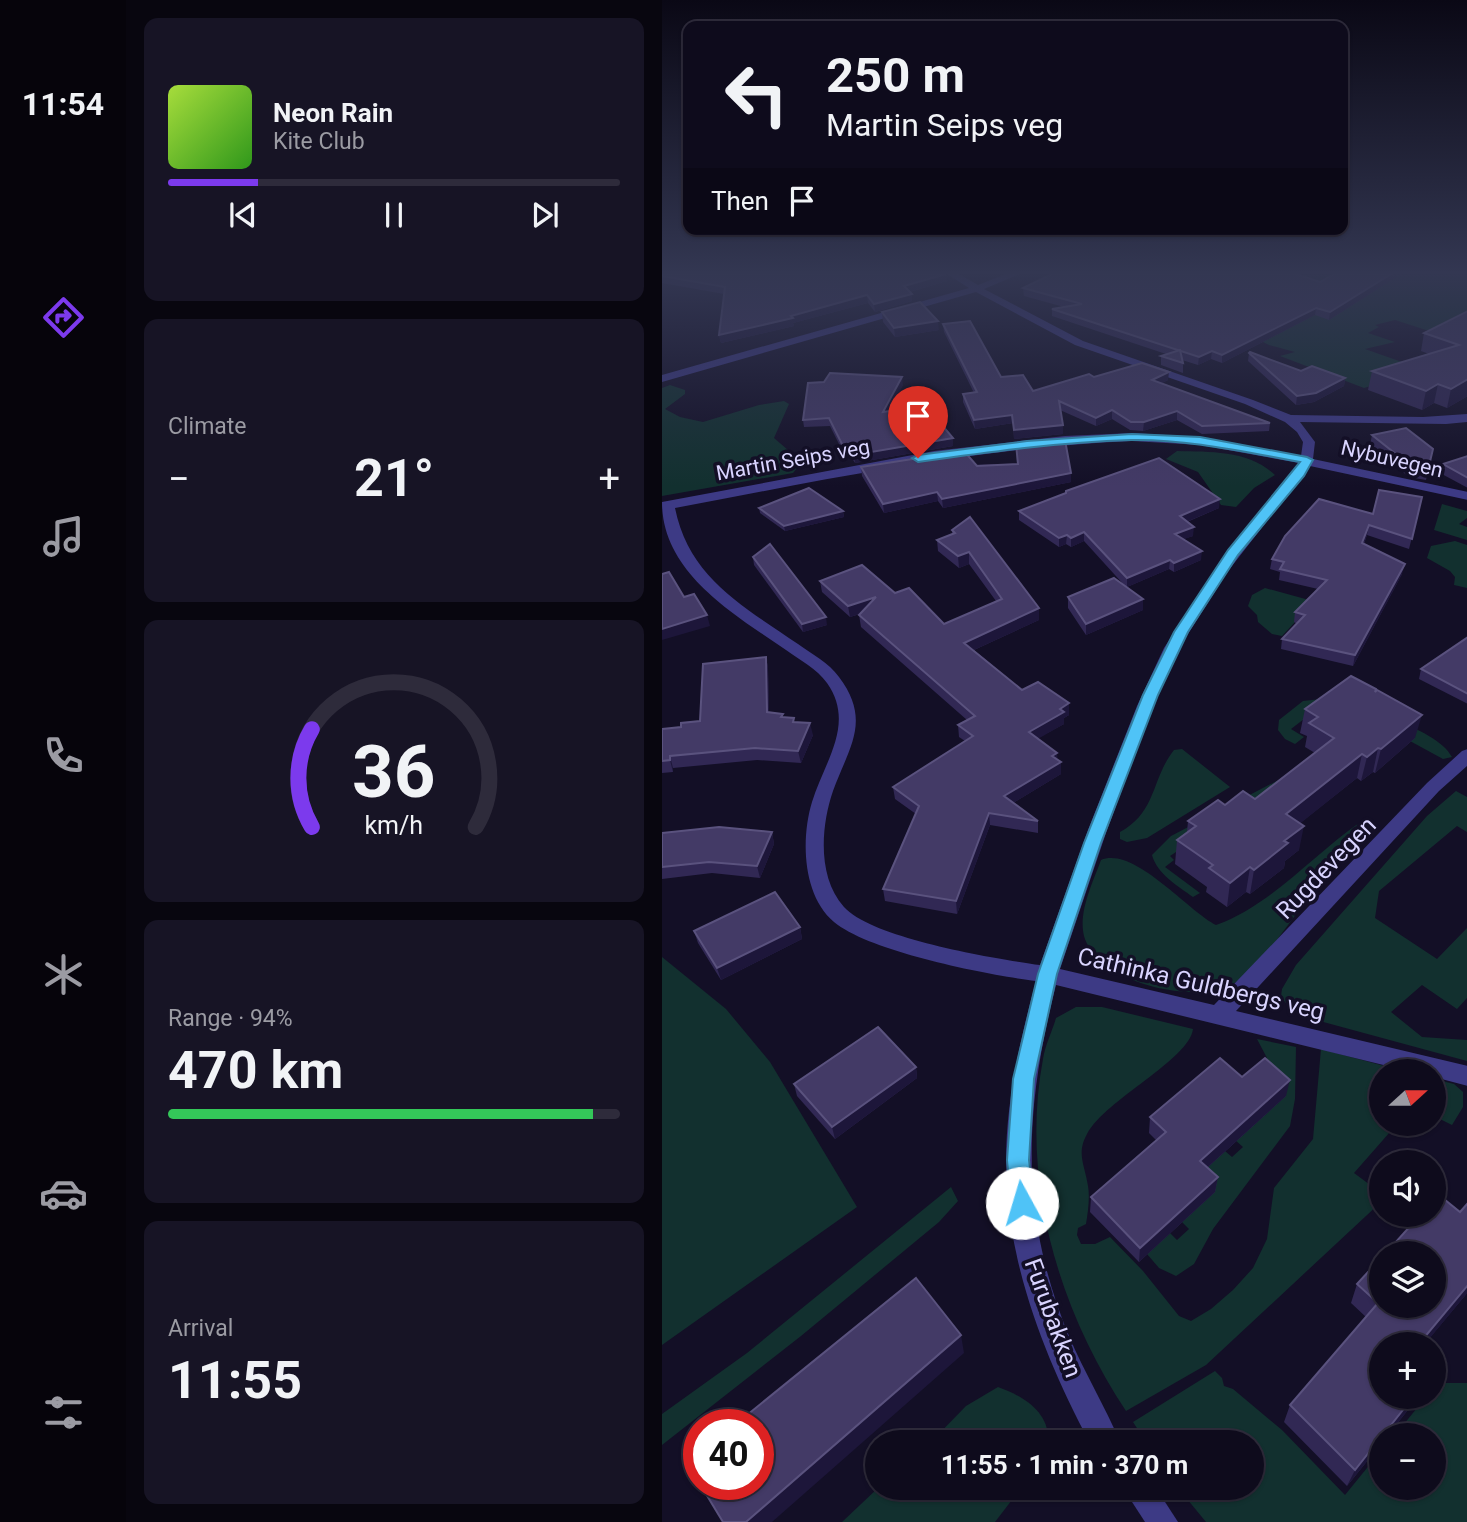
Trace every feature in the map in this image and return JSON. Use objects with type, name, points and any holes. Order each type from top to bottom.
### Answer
[{"type":"street","points":[[662,379],[781,345]]},
{"type":"street","points":[[1088,345],[1249,402],[1289,419],[1302,429],[1309,442],[1307,460]]},
{"type":"street","points":[[1289,419],[1344,417],[1427,422],[1468,418]]},
{"type":"street","name":"Martin Seips veg","points":[[665,505],[934,455],[1089,438],[1176,438],[1307,460]]},
{"type":"street","name":"Nybuvegen","points":[[1307,460],[1468,496]]},
{"type":"street","name":"Furubakken","points":[[1100,1430],[1063,1358],[1042,1300],[1027,1246],[1018,1160],[1023,1079],[1047,974],[1092,843],[1161,672],[1181,632],[1233,553],[1300,473],[1307,460]]},
{"type":"street","name":"Cathinka Guldbergs veg","points":[[665,505],[678,547],[700,578],[721,597],[818,665],[834,681],[846,703],[849,733],[820,803],[815,840],[820,874],[827,895],[837,913],[845,920],[872,933],[1013,972],[1047,974],[1468,1076]]},
{"type":"street","name":"Rugdevegen","points":[[1219,1014],[1433,787],[1468,755]]},
{"type":"street","points":[[1147,1500],[1163,1522]]},
{"type":"green space","points":[[1269,345],[1382,345],[1365,349],[1425,370],[1364,388],[1280,356],[1295,352]]},
{"type":"green space","points":[[670,385],[685,390],[685,394],[665,409],[680,417],[703,422],[759,405],[784,401],[789,404],[774,438],[802,462],[793,473],[662,496],[662,388]]},
{"type":"green space","points":[[1177,451],[1216,452],[1242,457],[1265,467],[1275,475],[1254,488],[1236,507],[1221,505],[1198,472],[1166,459]]},
{"type":"green space","points":[[1442,504],[1467,511],[1467,518],[1459,524],[1467,527],[1467,540],[1434,530]]},
{"type":"green space","points":[[1455,541],[1467,545],[1467,588],[1454,585],[1455,577],[1450,571],[1427,558],[1431,546]]},
{"type":"green space","points":[[1265,588],[1309,600],[1308,608],[1282,636],[1272,634],[1258,622],[1257,615],[1248,606],[1252,595]]},
{"type":"green space","points":[[1321,699],[1412,727],[1443,746],[1452,757],[1443,759],[1410,741],[1304,719],[1291,729],[1304,737],[1295,744],[1285,739],[1278,730],[1279,720],[1303,701]]},
{"type":"green space","points":[[1182,749],[1230,787],[1147,838],[1127,842],[1120,839],[1120,832],[1141,815],[1174,750]]},
{"type":"green space","points":[[1311,763],[1170,856],[1174,860],[1165,867],[1200,893],[1193,897],[1158,868],[1152,855],[1171,836]]},
{"type":"green space","points":[[1456,791],[1467,797],[1467,832],[1457,826],[1379,891],[1375,918],[1437,959],[1467,928],[1467,998],[1457,1009],[1422,985],[1391,1012],[1422,1037],[1467,1040],[1467,1061],[1291,1011],[1281,996],[1282,989],[1296,965],[1427,816]]},
{"type":"green space","points":[[1359,823],[1375,827],[1303,905],[1261,960],[1233,984],[1216,990],[1196,992],[1149,986],[1107,966],[1093,952],[1084,936],[1085,907],[1101,860],[1114,858],[1129,862],[1145,871],[1216,925],[1273,893]]},
{"type":"green space","points":[[662,957],[726,1009],[770,1062],[857,1207],[662,1345]]},
{"type":"green space","points":[[1076,1007],[1102,1007],[1193,1029],[1188,1041],[1177,1054],[1111,1107],[1087,1134],[1082,1148],[1082,1160],[1089,1190],[1088,1210],[1086,1224],[1078,1228],[1077,1235],[1081,1244],[1095,1244],[1110,1237],[1143,1271],[1179,1316],[1191,1321],[1211,1309],[1233,1290],[1253,1268],[1267,1239],[1274,1188],[1313,1139],[1321,1049],[1369,1062],[1369,1136],[1386,1136],[1374,1150],[1369,1150],[1369,1156],[1354,1173],[1369,1184],[1369,1213],[1206,1365],[1126,1411],[1102,1372],[1064,1287],[1041,1197],[1037,1105],[1045,1049],[1056,1018]]},
{"type":"green space","points":[[1257,1039],[1296,1047],[1295,1099],[1290,1126],[1213,1229],[1194,1264],[1176,1276],[1159,1268],[1147,1254],[1170,1233],[1177,1240],[1189,1229],[1182,1222],[1196,1176],[1225,1151],[1232,1157],[1243,1147],[1235,1140],[1267,1058]]},
{"type":"green space","points":[[1446,1082],[1454,1084],[1463,1092],[1463,1107],[1452,1125],[1446,1122]]},
{"type":"green space","points":[[951,1187],[958,1201],[939,1222],[708,1409],[683,1409],[683,1429],[662,1445],[662,1414],[747,1353]]},
{"type":"green space","points":[[1215,1371],[1222,1378],[1224,1386],[1233,1389],[1282,1430],[1345,1495],[1369,1466],[1369,1500],[1446,1500],[1446,1423],[1405,1423],[1416,1409],[1446,1409],[1446,1383],[1467,1383],[1467,1522],[1206,1522],[1188,1500],[1264,1500],[1264,1430],[1138,1430],[1133,1422]]},
{"type":"green space","points":[[998,1387],[1017,1395],[1033,1407],[1045,1422],[1047,1430],[943,1430],[966,1406]]},
{"type":"green space","points":[[865,1500],[1012,1500],[995,1522],[842,1522]]},
{"type":"building","points":[[954,345],[983,345],[1001,377],[1023,375],[1033,391],[1089,374],[1094,377],[1142,363],[1169,372],[1152,380],[1270,423],[1202,426],[1177,411],[1144,422],[1131,422],[1112,410],[1096,418],[1059,401],[1063,425],[1014,430],[1012,415],[974,420],[963,394],[977,392]]},
{"type":"building","points":[[1162,345],[1242,345],[1222,355],[1212,351],[1199,357]]},
{"type":"building","points":[[1459,345],[1468,345],[1468,379],[1451,389],[1438,384],[1426,391],[1372,371]]},
{"type":"building","points":[[1180,350],[1183,363],[1161,356]]},
{"type":"building","points":[[1250,352],[1301,371],[1312,366],[1345,378],[1316,393],[1297,396]]},
{"type":"building","points":[[830,373],[902,377],[883,412],[926,406],[953,438],[854,455],[848,445],[843,446],[829,418],[803,420],[808,383],[824,382]]},
{"type":"building","points":[[1406,428],[1433,449],[1428,470],[1411,466],[1372,435]]},
{"type":"building","points":[[1065,440],[1071,473],[942,499],[937,492],[883,504],[861,467],[964,451],[977,466],[1018,464],[1016,444]]},
{"type":"building","points":[[1468,456],[1468,478],[1443,464]]},
{"type":"building","points":[[1159,458],[1220,499],[1180,516],[1194,527],[1175,534],[1202,551],[1174,563],[1170,560],[1127,578],[1084,532],[1071,538],[1067,535],[1059,538],[1019,511],[1066,491]]},
{"type":"building","points":[[809,488],[843,511],[784,526],[759,508]]},
{"type":"building","points":[[1379,490],[1422,497],[1412,539],[1369,525],[1362,543],[1405,564],[1355,655],[1282,639],[1305,615],[1295,612],[1327,580],[1280,569],[1284,562],[1272,559],[1285,536],[1319,499],[1373,514]]},
{"type":"building","points":[[970,517],[1039,608],[964,643],[1022,690],[1038,682],[1069,703],[1060,709],[1064,712],[1029,732],[1057,753],[1052,756],[1061,762],[1004,796],[1038,821],[989,813],[956,901],[883,889],[919,806],[893,787],[973,736],[958,725],[975,716],[859,615],[876,597],[848,606],[820,581],[862,565],[895,593],[909,588],[944,624],[1002,599],[969,552],[958,556],[937,540],[955,533],[952,530]]},
{"type":"building","points":[[770,544],[826,617],[802,624],[753,557]]},
{"type":"building","points":[[669,572],[684,597],[694,594],[707,615],[662,629],[662,574]]},
{"type":"building","points":[[1114,578],[1143,599],[1086,624],[1068,597]]},
{"type":"building","points":[[1468,637],[1468,694],[1421,669]]},
{"type":"building","points":[[766,657],[767,712],[794,718],[793,722],[810,723],[798,751],[755,748],[670,756],[670,760],[662,761],[662,729],[700,721],[703,664]]},
{"type":"building","points":[[1351,676],[1376,689],[1375,692],[1377,690],[1422,715],[1381,749],[1378,748],[1367,757],[1362,754],[1286,814],[1304,826],[1284,841],[1288,843],[1254,870],[1250,867],[1230,883],[1209,868],[1213,865],[1177,840],[1196,826],[1188,821],[1218,800],[1225,805],[1243,791],[1255,799],[1334,738],[1309,723],[1318,717],[1305,709]]},
{"type":"building","points":[[719,827],[772,832],[757,866],[709,862],[662,867],[662,833]]},
{"type":"building","points":[[775,892],[800,927],[717,968],[694,931]]},
{"type":"building","points":[[878,1027],[916,1067],[832,1127],[794,1084]]},
{"type":"building","points":[[1220,1058],[1242,1077],[1265,1058],[1290,1080],[1200,1161],[1218,1177],[1140,1248],[1091,1197],[1166,1132],[1150,1117]]},
{"type":"building","points":[[1446,1201],[1460,1212],[1468,1203],[1468,1285],[1446,1311],[1446,1241],[1397,1241],[1409,1227],[1446,1227]]},
{"type":"building","points":[[1369,1271],[1369,1295],[1357,1284]]},
{"type":"building","points":[[916,1278],[961,1335],[774,1498],[774,1409],[754,1409]]},
{"type":"building","points":[[1369,1313],[1369,1318],[1440,1318],[1429,1332],[1369,1332],[1369,1409],[1404,1409],[1393,1423],[1369,1423],[1369,1452],[1355,1470],[1290,1405]]},
{"type":"building","points":[[710,1500],[771,1500],[746,1522],[723,1522]]},
{"type":"route","points":[[918,458],[1027,444],[1102,438],[1165,437],[1307,460],[1300,473],[1233,553],[1181,632],[1150,695],[1092,843],[1047,974],[1023,1079],[1018,1160],[1022,1203]]}]
